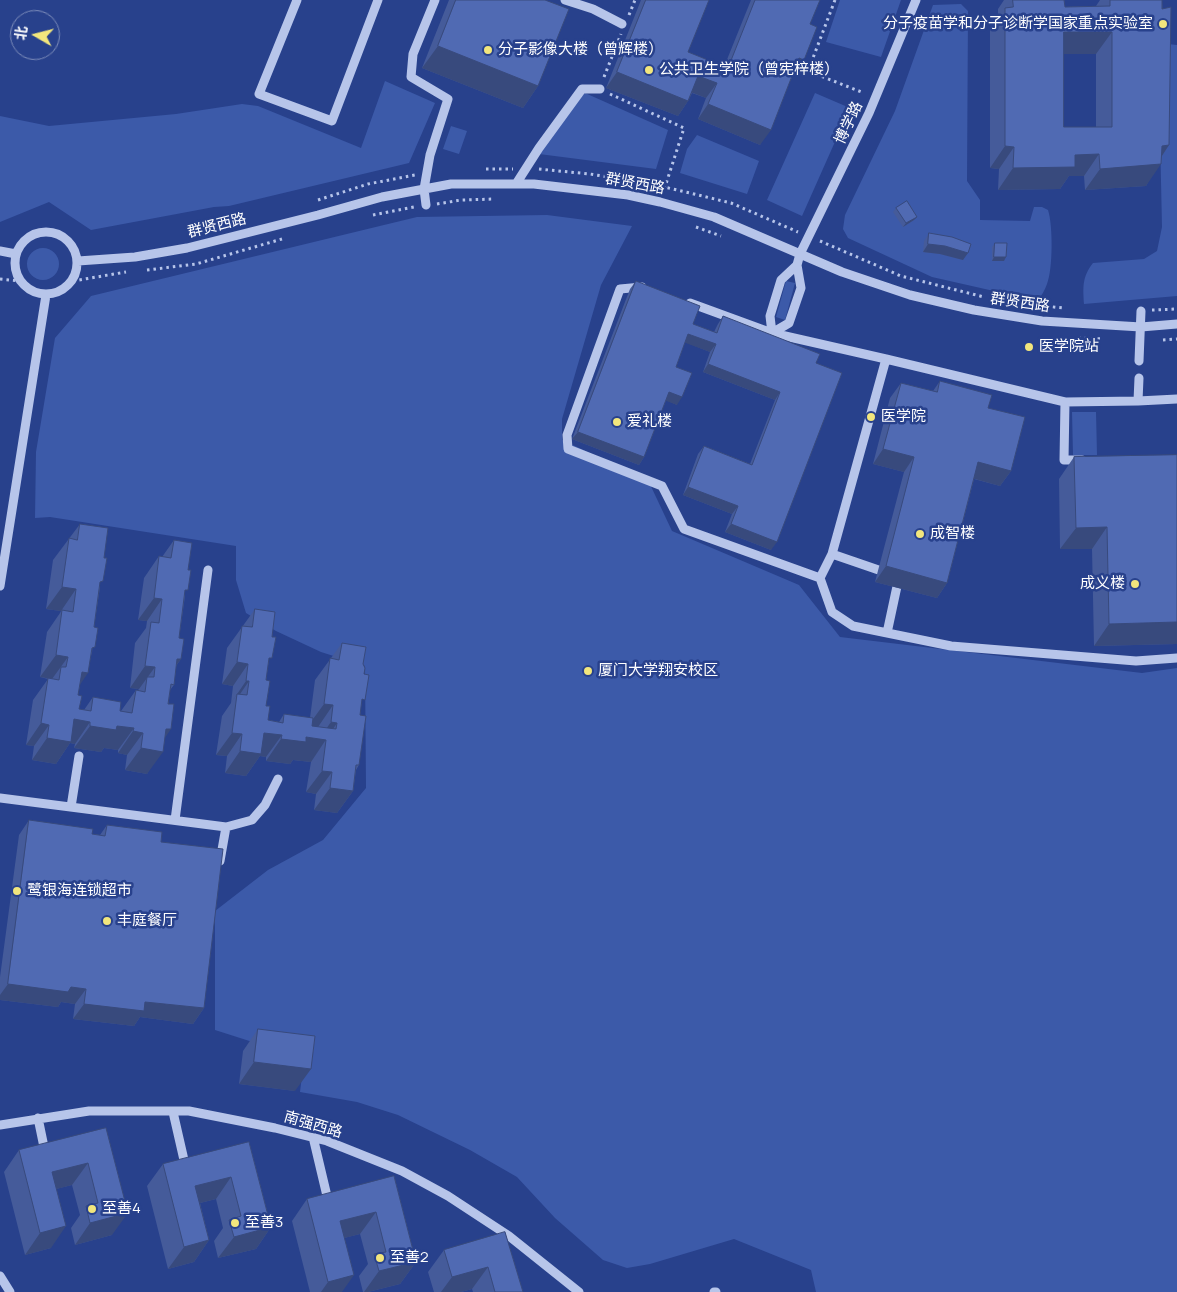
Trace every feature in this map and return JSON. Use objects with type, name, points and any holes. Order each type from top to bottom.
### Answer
[{"type":"street","points":[[297,0],[259,94],[332,121],[378,0]]},
{"type":"street","points":[[426,205],[424,189],[430,155],[448,99],[410,77],[413,54],[434,0]]},
{"type":"street","points":[[565,0],[593,9],[625,23]]},
{"type":"street","name":"博学路","points":[[797,265],[800,254],[870,113],[916,0]]},
{"type":"street","points":[[516,184],[539,148],[582,89],[600,89]]},
{"type":"street","name":"群贤西路","points":[[78,261],[135,257],[187,248],[382,197],[451,184],[534,184],[628,195],[714,217],[842,272],[910,295],[974,310],[1042,321],[1141,327],[1177,324]]},
{"type":"street","points":[[45,232],[55,233],[71,243],[78,261],[77,271],[73,281],[66,288],[46,295],[36,293],[20,281],[15,268],[16,254],[27,238],[45,232]]},
{"type":"street","points":[[0,251],[16,254]]},
{"type":"street","points":[[772,333],[789,323],[801,288],[797,265]]},
{"type":"street","points":[[772,333],[770,316],[781,280],[797,265]]},
{"type":"street","points":[[655,290],[646,287],[620,289],[567,435],[568,449],[662,486],[684,529],[820,578]]},
{"type":"street","points":[[0,586],[46,295]]},
{"type":"street","points":[[682,300],[772,333],[1065,402],[1177,400]]},
{"type":"street","points":[[1139,361],[1141,311]]},
{"type":"street","points":[[886,359],[832,554],[820,578],[832,612],[853,626],[951,646],[1136,661],[1177,658]]},
{"type":"street","points":[[1138,400],[1139,378]]},
{"type":"street","points":[[1065,402],[1064,460],[1093,460]]},
{"type":"street","points":[[832,554],[899,577],[887,632]]},
{"type":"street","points":[[175,820],[208,570]]},
{"type":"street","points":[[71,807],[79,756]]},
{"type":"street","points":[[0,798],[226,826],[252,820],[265,805],[278,780]]},
{"type":"street","points":[[218,873],[226,826]]},
{"type":"street","name":"南强西路","points":[[0,1125],[89,1111],[189,1112],[275,1128],[327,1141],[402,1171],[448,1196],[509,1236],[579,1292]]},
{"type":"street","points":[[174,1112],[184,1160]]},
{"type":"street","points":[[38,1118],[44,1147]]},
{"type":"street","points":[[313,1137],[327,1196]]},
{"type":"street","points":[[0,1276],[10,1292]]},
{"type":"path","points":[[635,0],[600,89],[684,128],[660,202]]},
{"type":"path","points":[[835,0],[808,72],[876,98]]},
{"type":"path","points":[[481,170],[519,168]]},
{"type":"path","points":[[537,169],[590,174],[665,187],[731,203],[901,276],[991,298]]},
{"type":"path","points":[[312,202],[368,184],[427,173]]},
{"type":"path","points":[[369,216],[461,200],[499,198]]},
{"type":"path","points":[[694,226],[721,236]]},
{"type":"path","points":[[138,271],[196,264],[284,239]]},
{"type":"path","points":[[73,281],[128,272]]},
{"type":"path","points":[[0,279],[20,281]]},
{"type":"path","points":[[1019,302],[1070,308]]},
{"type":"path","points":[[1141,311],[1177,309]]},
{"type":"shaded area","points":[[840,0],[901,0],[881,57],[826,42]]},
{"type":"shaded area","points":[[961,4],[968,11],[967,181],[980,200],[980,220],[1030,221],[1034,207],[1042,207],[1048,210],[1051,236],[1050,268],[1046,286],[1038,301],[932,277],[848,238],[843,229],[845,215],[895,111],[933,5]]},
{"type":"shaded area","points":[[1158,43],[1177,45],[1177,296],[1084,304],[1084,282],[1093,263],[1144,259],[1157,251],[1162,227]]},
{"type":"shaded area","points":[[385,81],[435,103],[409,163],[229,206],[214,207],[91,230],[49,202],[0,222],[0,116],[49,126],[176,114],[242,104],[258,106],[361,148]]},
{"type":"shaded area","points":[[585,93],[668,130],[656,169],[539,154],[566,111]]},
{"type":"shaded area","points":[[815,93],[850,108],[802,216],[767,200]]},
{"type":"shaded area","points":[[451,126],[467,131],[459,154],[443,149]]},
{"type":"shaded area","points":[[697,135],[759,161],[747,194],[680,173],[687,149]]},
{"type":"shaded area","points":[[547,215],[632,226],[601,285],[562,419],[562,440],[648,480],[672,531],[799,585],[840,637],[1142,673],[1177,668],[1177,1292],[816,1292],[811,1270],[734,1239],[650,1264],[627,1268],[603,1260],[555,1218],[517,1177],[470,1150],[398,1115],[357,1102],[300,1092],[305,1051],[262,1045],[215,1030],[215,911],[268,870],[323,840],[366,788],[365,666],[321,652],[276,631],[246,613],[236,580],[236,546],[50,517],[35,518],[36,452],[55,338],[91,296],[417,217]]},
{"type":"shaded area","points":[[43,248],[55,252],[59,264],[55,276],[43,280],[31,276],[27,264],[31,252]]},
{"type":"shaded area","points":[[786,281],[795,283],[785,320],[776,317]]},
{"type":"shaded area","points":[[1072,412],[1096,412],[1097,455],[1073,455]]},
{"type":"building","name":"分子影像大楼（曾辉楼）","points":[[456,0],[545,0],[569,9],[538,86],[438,46]]},
{"type":"building","name":"公共卫生学院（曾宪梓楼）","points":[[646,0],[709,0],[688,52],[728,68],[755,0],[820,0],[810,24],[817,27],[804,60],[799,58],[771,130],[708,104],[717,83],[698,76],[688,101],[617,72]]},
{"type":"building","points":[[1013,0],[1064,0],[1065,7],[1110,6],[1110,0],[1162,0],[1162,9],[1171,7],[1169,145],[1162,146],[1161,164],[1100,169],[1099,154],[1075,155],[1075,167],[1013,168],[1014,147],[1005,146],[1005,8],[1013,7]],"holes":[[[1064,32],[1112,32],[1112,127],[1064,127]]]},
{"type":"building","points":[[907,201],[917,217],[906,223],[896,208]]},
{"type":"building","points":[[929,233],[952,237],[971,244],[968,253],[945,246],[928,244]]},
{"type":"building","points":[[995,243],[1007,243],[1006,257],[994,257]]},
{"type":"building","name":"爱礼楼","points":[[636,281],[700,306],[693,324],[717,333],[723,316],[820,354],[816,363],[842,373],[777,542],[731,524],[738,506],[688,487],[704,446],[752,465],[780,392],[708,364],[716,344],[688,334],[676,367],[692,373],[682,397],[669,392],[644,457],[578,432]]},
{"type":"building","name":"成智楼","points":[[940,381],[992,395],[988,408],[1025,417],[1011,471],[978,462],[947,583],[886,566],[914,457],[883,449],[901,383],[937,392]]},
{"type":"building","name":"成义楼","points":[[1177,455],[1177,622],[1109,624],[1107,527],[1076,528],[1074,457]]},
{"type":"building","points":[[80,524],[108,528],[104,558],[107,558],[103,581],[100,582],[94,627],[98,628],[95,647],[92,648],[88,673],[82,672],[78,695],[82,696],[79,709],[91,711],[93,697],[121,702],[120,711],[132,713],[136,690],[145,692],[147,677],[154,677],[155,667],[145,666],[151,622],[159,623],[162,599],[154,598],[159,556],[171,558],[174,540],[192,543],[188,570],[191,570],[188,590],[185,590],[179,638],[184,639],[181,659],[177,659],[174,685],[171,684],[168,704],[174,704],[171,729],[166,729],[163,752],[141,748],[143,733],[133,731],[134,728],[117,726],[116,730],[90,726],[90,722],[74,719],[71,742],[47,738],[49,725],[41,723],[48,678],[59,680],[61,667],[66,667],[68,657],[56,655],[62,610],[73,612],[76,589],[62,587],[69,538],[77,540]]},
{"type":"building","points":[[255,609],[275,612],[272,637],[276,637],[272,658],[269,658],[266,680],[270,681],[266,706],[270,706],[268,720],[283,723],[284,714],[313,718],[312,726],[336,729],[337,723],[331,722],[333,705],[324,704],[330,658],[339,660],[342,643],[366,647],[363,664],[365,668],[364,674],[369,675],[365,700],[362,699],[360,715],[366,716],[353,791],[330,788],[332,772],[322,771],[326,740],[306,737],[306,742],[281,739],[282,735],[264,733],[261,754],[240,751],[242,734],[232,733],[237,694],[247,695],[249,681],[246,681],[248,664],[237,662],[242,626],[252,627]]},
{"type":"building","name":"丰庭餐厅","points":[[29,820],[93,829],[92,834],[105,836],[107,825],[162,832],[161,842],[223,849],[204,1008],[145,1002],[144,1011],[84,1004],[86,989],[71,987],[68,992],[8,984]]},
{"type":"building","points":[[258,1029],[315,1036],[311,1069],[254,1062]]},
{"type":"building","points":[[106,1128],[128,1213],[90,1223],[86,1206],[98,1203],[88,1163],[52,1172],[66,1226],[40,1233],[19,1150]]},
{"type":"building","points":[[249,1142],[271,1227],[234,1237],[229,1220],[241,1216],[231,1177],[195,1186],[209,1240],[184,1247],[163,1164]]},
{"type":"building","points":[[394,1176],[416,1262],[379,1271],[374,1254],[386,1252],[376,1212],[340,1221],[354,1275],[328,1282],[307,1199]]},
{"type":"building","points":[[505,1232],[523,1292],[495,1292],[488,1267],[452,1277],[444,1250]]},
{"type":"place","name":"分子疫苗学和分子诊断学国家重点实验室","points":[[1163,24]]},
{"type":"place","name":"分子影像大楼（曾辉楼）","points":[[488,50]]},
{"type":"place","name":"公共卫生学院（曾宪梓楼）","points":[[649,70]]},
{"type":"place","name":"医学院站","points":[[1029,347]]},
{"type":"place","name":"医学院","points":[[871,417]]},
{"type":"place","name":"爱礼楼","points":[[617,422]]},
{"type":"place","name":"成智楼","points":[[920,534]]},
{"type":"place","name":"成义楼","points":[[1135,584]]},
{"type":"place","name":"厦门大学翔安校区","points":[[588,671]]},
{"type":"place","name":"鹭银海连锁超市","points":[[17,891]]},
{"type":"place","name":"丰庭餐厅","points":[[107,921]]},
{"type":"place","name":"至善4","points":[[92,1209]]},
{"type":"place","name":"至善3","points":[[235,1223]]},
{"type":"place","name":"至善2","points":[[380,1258]]}]
